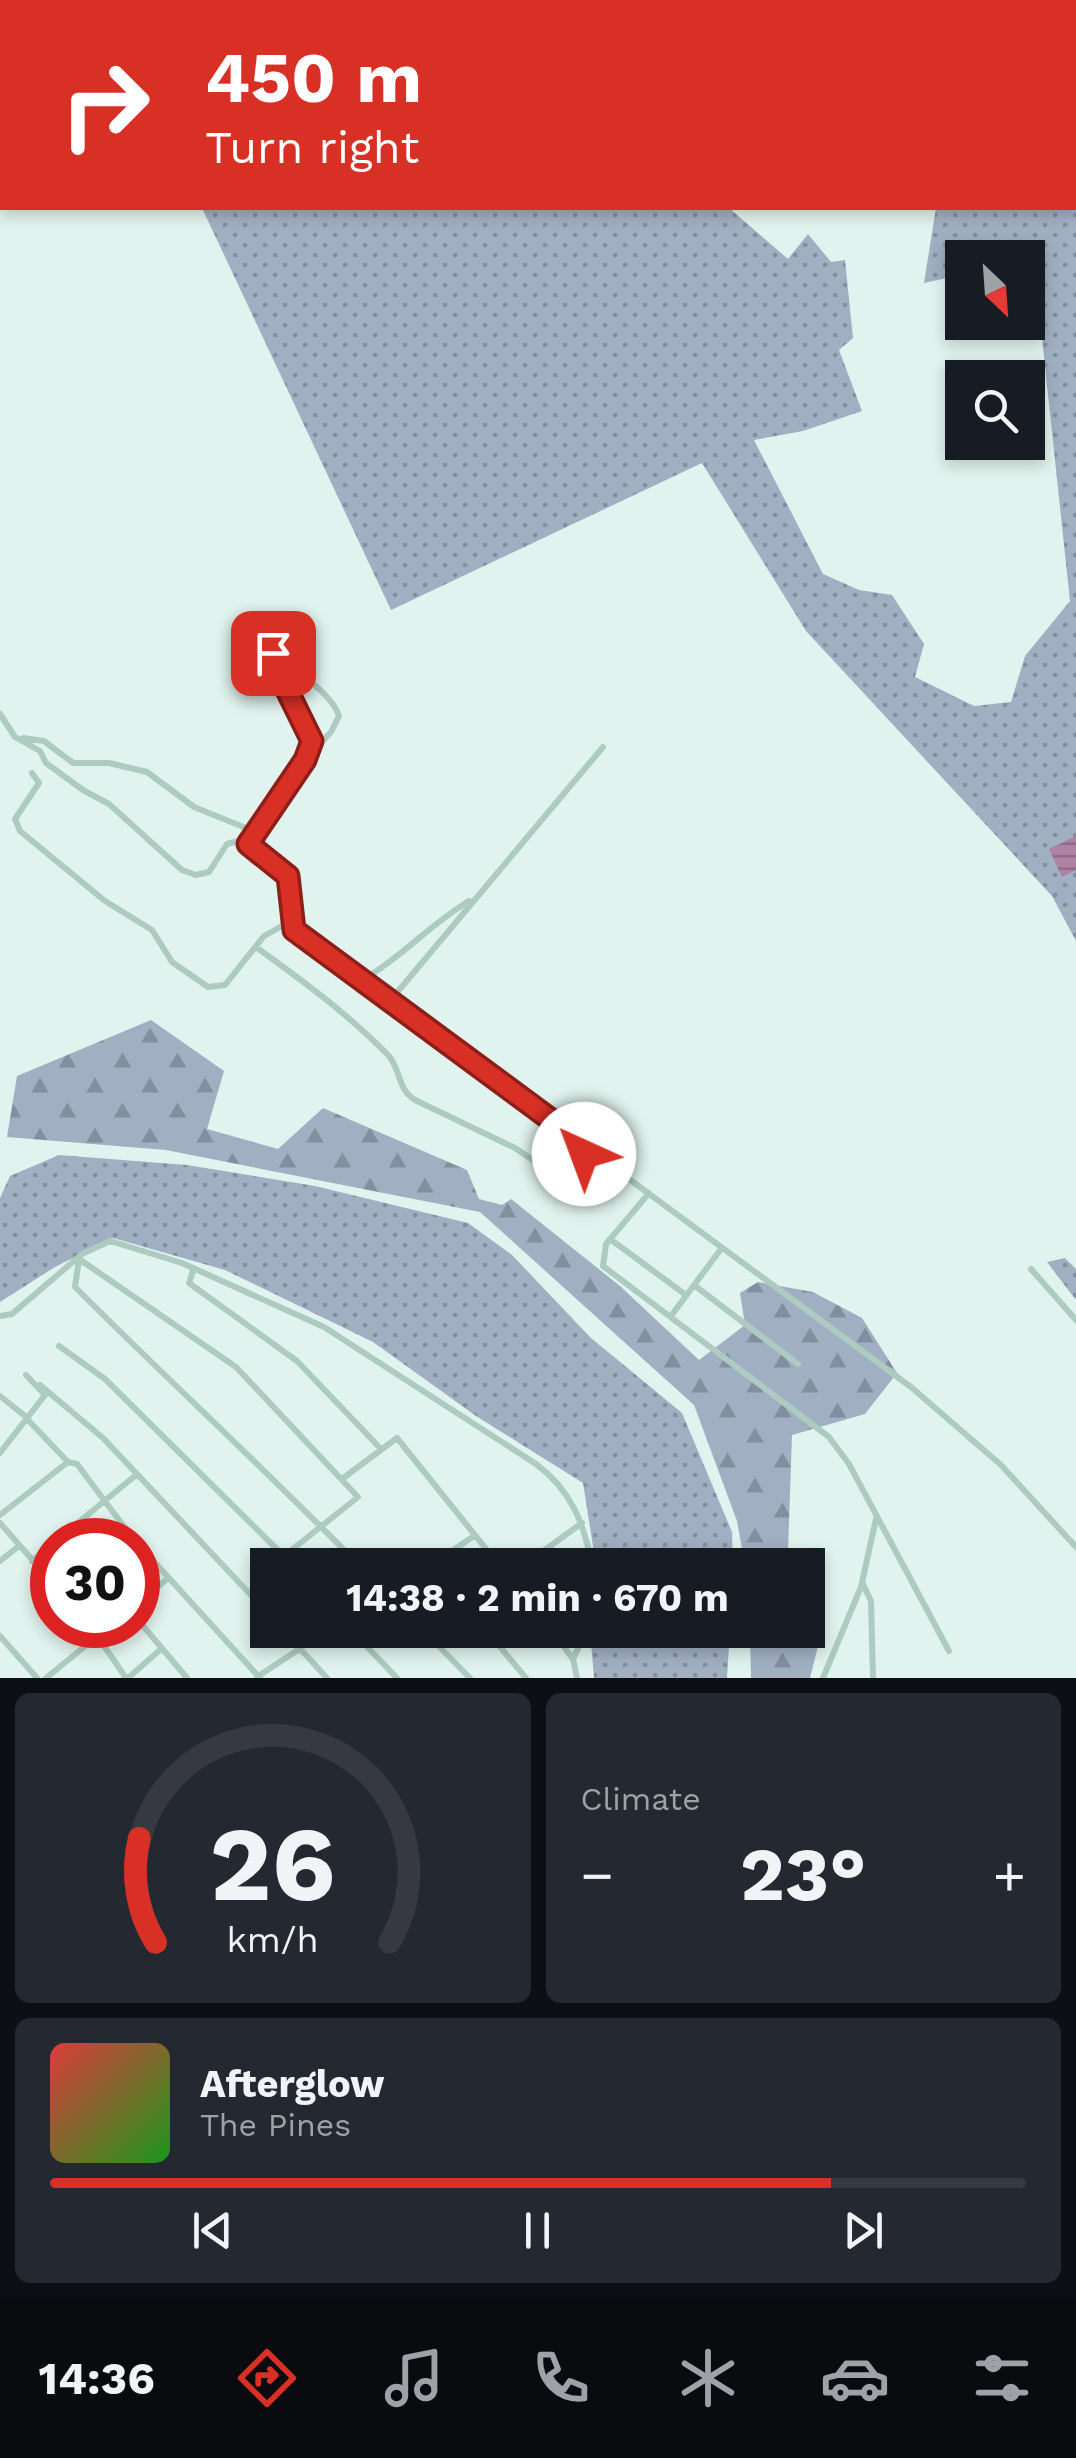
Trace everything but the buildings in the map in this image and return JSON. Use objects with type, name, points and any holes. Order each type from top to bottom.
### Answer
[{"type":"street","points":[[249,840],[305,760],[332,732],[338,712],[284,662],[254,647]]},
{"type":"street","points":[[284,662],[282,680],[312,740],[305,760]]},
{"type":"street","points":[[0,714],[15,737],[40,750],[46,763],[109,804],[188,873],[210,872],[230,842],[249,840]]},
{"type":"street","points":[[15,737],[44,741],[73,764],[109,763],[148,772],[194,807],[246,828],[249,840],[288,876],[291,921],[301,938],[969,1434],[1076,1547]]},
{"type":"street","points":[[389,1002],[474,898],[514,858],[603,747]]},
{"type":"street","points":[[32,772],[38,783],[15,818],[18,828],[106,901],[152,930],[178,967],[218,988],[275,927],[291,921]]},
{"type":"street","points":[[360,981],[388,965],[439,919],[474,898]]},
{"type":"street","points":[[256,947],[344,1012],[361,1034],[390,1056],[404,1093],[415,1100],[515,1148],[564,1181],[576,1179],[586,1147]]},
{"type":"street","points":[[649,1193],[610,1240],[600,1257],[603,1266],[828,1436],[849,1464],[948,1651]]},
{"type":"street","points":[[610,1240],[686,1295]]},
{"type":"street","points":[[0,1316],[12,1314],[79,1259],[114,1241],[194,1268],[324,1327],[536,1464],[562,1485],[582,1522],[588,1548]]},
{"type":"street","points":[[671,1316],[720,1249]]},
{"type":"street","points":[[79,1259],[236,1367],[358,1498],[295,1548]]},
{"type":"street","points":[[79,1259],[74,1287],[343,1548]]},
{"type":"street","points":[[194,1268],[188,1283],[297,1362],[381,1449]]},
{"type":"street","points":[[1031,1270],[1076,1320]]},
{"type":"street","points":[[694,1284],[798,1364]]},
{"type":"street","points":[[59,1346],[104,1378],[276,1548]]},
{"type":"street","points":[[26,1376],[102,1438],[250,1594]]},
{"type":"street","points":[[0,1453],[45,1395],[40,1385]]},
{"type":"street","points":[[0,1396],[68,1462],[77,1464],[116,1518]]},
{"type":"street","points":[[342,1479],[397,1438],[485,1548]]},
{"type":"street","points":[[0,1515],[68,1462]]},
{"type":"street","points":[[83,1518],[136,1475]]},
{"type":"street","points":[[823,1678],[862,1583],[876,1518]]},
{"type":"street","points":[[0,1522],[30,1559]]},
{"type":"street","points":[[546,1548],[582,1522]]},
{"type":"street","points":[[457,1548],[474,1536]]},
{"type":"street","points":[[0,1561],[18,1546]]},
{"type":"street","points":[[160,1569],[258,1677],[300,1648],[327,1678]]},
{"type":"street","points":[[160,1585],[168,1578]]},
{"type":"street","points":[[862,1583],[871,1601],[873,1678]]},
{"type":"street","points":[[0,1636],[37,1678]]},
{"type":"street","points":[[160,1647],[188,1678]]},
{"type":"street","points":[[46,1678],[82,1648]]},
{"type":"street","points":[[106,1648],[127,1678],[162,1649]]},
{"type":"street","points":[[368,1648],[397,1678]]},
{"type":"street","points":[[441,1648],[470,1678]]},
{"type":"street","points":[[501,1648],[526,1678]]},
{"type":"street","points":[[565,1648],[573,1659],[577,1678]]},
{"type":"street","points":[[573,1659],[578,1648]]},
{"type":"green space","points":[[203,210],[731,210],[788,259],[808,234],[831,262],[845,260],[853,338],[839,350],[862,411],[803,431],[754,440],[823,574],[859,590],[892,595],[924,644],[915,677],[974,706],[1011,702],[1025,656],[1070,601],[1042,340],[1045,240],[945,240],[945,278],[924,283],[936,210],[1076,210],[1076,941],[1052,896],[806,631],[702,463],[391,610]]},
{"type":"green space","points":[[151,1020],[224,1071],[207,1129],[278,1149],[323,1108],[467,1170],[479,1199],[502,1205],[511,1199],[620,1286],[699,1360],[745,1325],[740,1293],[758,1282],[813,1292],[862,1318],[897,1373],[865,1414],[792,1435],[788,1548],[742,1548],[737,1521],[694,1405],[480,1212],[166,1150],[7,1137],[17,1076]]},
{"type":"green space","points":[[59,1155],[187,1165],[315,1186],[468,1223],[512,1255],[591,1338],[682,1413],[732,1532],[732,1548],[593,1548],[583,1483],[476,1416],[373,1342],[225,1270],[113,1238],[55,1267],[0,1302],[0,1198],[10,1176]]},
{"type":"green space","points":[[1065,1258],[1076,1269],[1076,1300],[1047,1262]]},
{"type":"green space","points":[[592,1648],[729,1648],[727,1678],[594,1678]]},
{"type":"green space","points":[[750,1648],[818,1648],[810,1678],[751,1678]]},
{"type":"shaded area","points":[[1076,836],[1076,870],[1062,877],[1049,849]]},
{"type":"route","points":[[273,653],[284,662],[282,680],[312,741],[305,760],[248,844],[288,876],[294,930],[332,962],[554,1122],[586,1147],[584,1154]]}]
